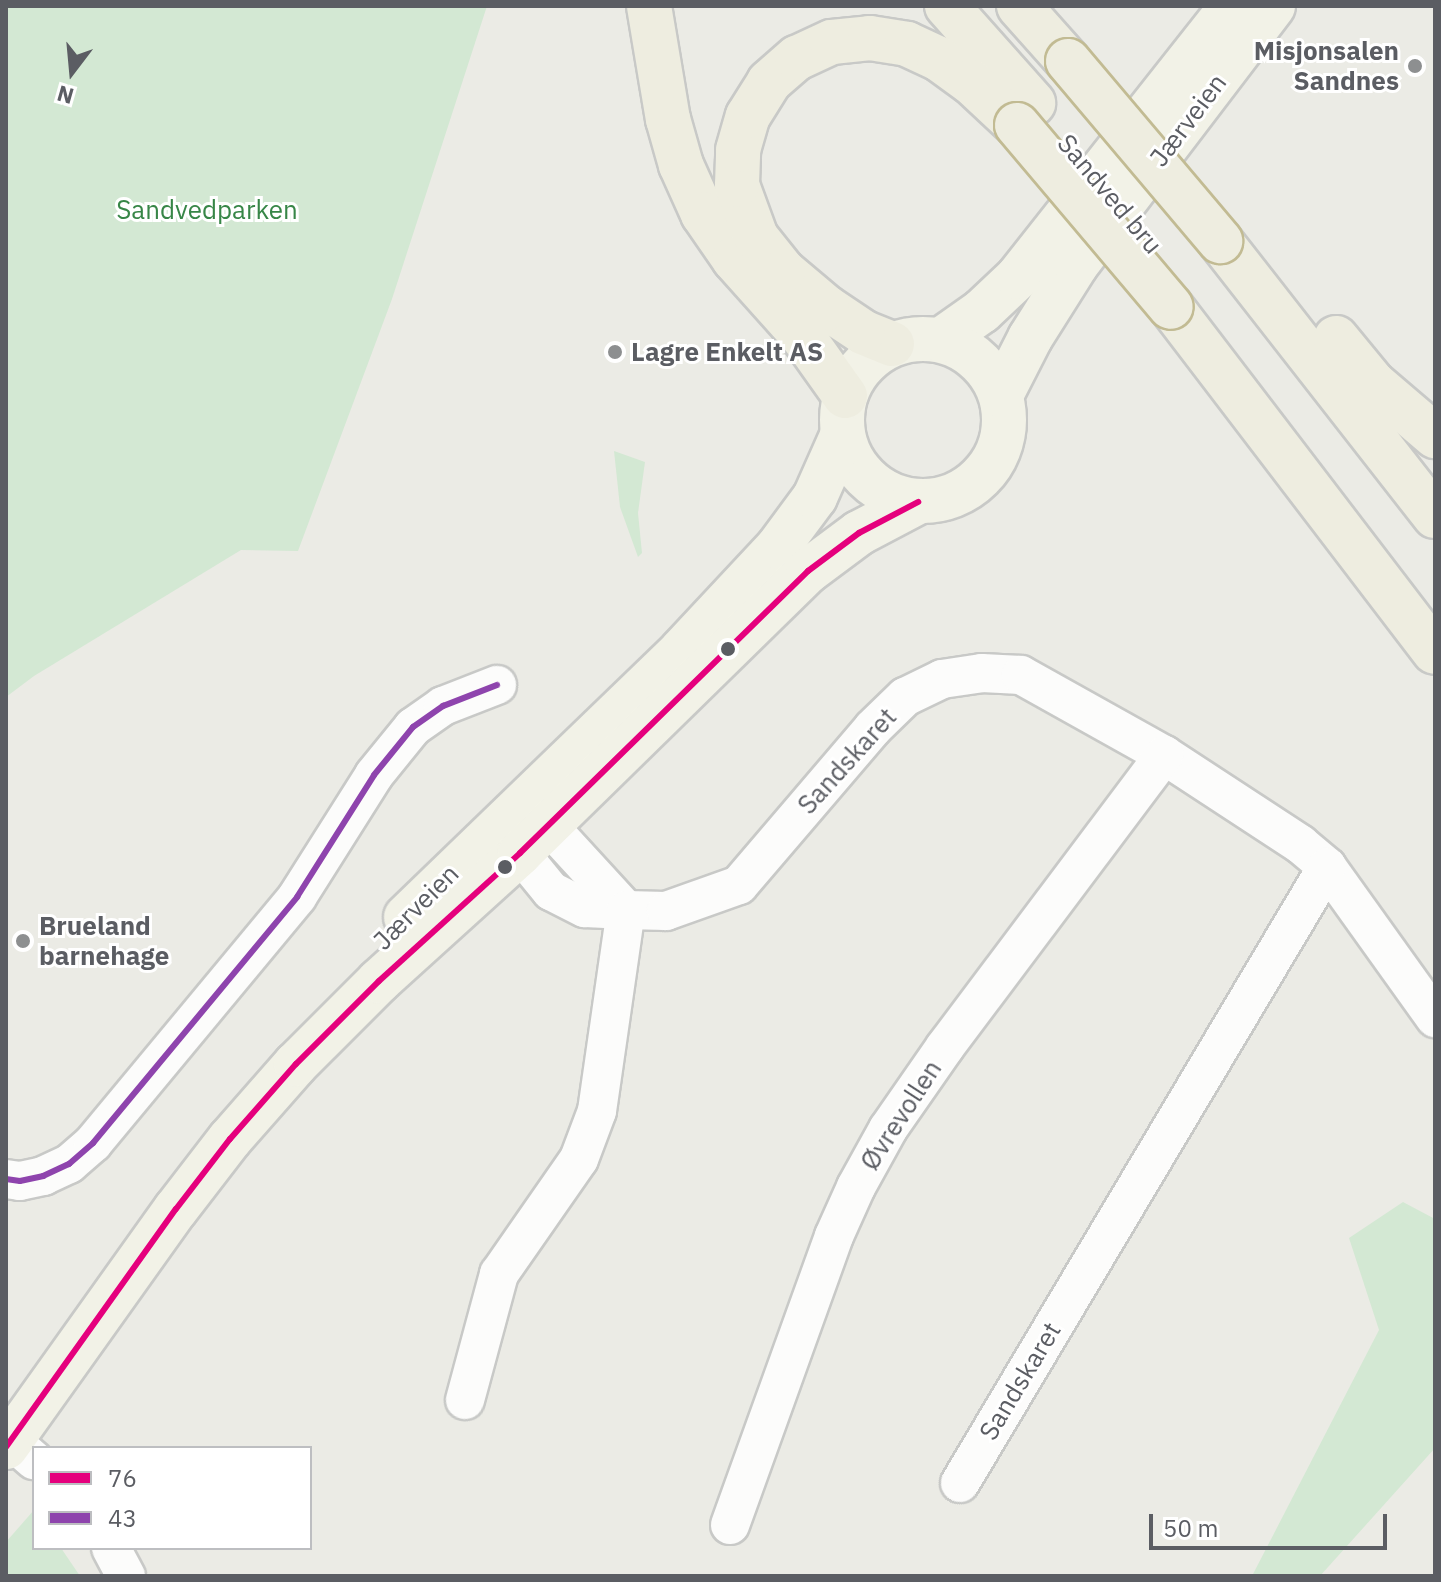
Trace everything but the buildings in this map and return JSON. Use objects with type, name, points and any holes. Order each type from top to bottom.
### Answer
[{"type":"highway","points":[[649,6],[668,119],[681,165],[703,214],[734,259],[801,334],[844,416]]},
{"type":"highway","points":[[947,6],[1025,114]]},
{"type":"highway","name":"Sandved bru","points":[[1019,6],[1220,241],[1435,516]]},
{"type":"highway","points":[[892,344],[863,332],[827,308],[783,271],[756,237],[737,185],[738,150],[748,116],[769,82],[797,58],[832,42],[870,38],[907,44],[939,59],[1025,114]]},
{"type":"highway","name":"Sandved bru","points":[[1025,114],[1179,296]]},
{"type":"highway","points":[[1220,241],[1284,273],[1373,383],[1435,436]]},
{"type":"highway","points":[[1179,296],[1312,441],[1435,604]]},
{"type":"highway","points":[[1179,296],[1435,652]]},
{"type":"main road","name":"Jærveien","points":[[941,340],[982,311],[1018,277],[1232,6]]},
{"type":"main road","name":"Jærveien","points":[[1001,395],[1030,338],[1076,265],[1273,6]]},
{"type":"main road","points":[[916,339],[941,340],[966,352],[987,370],[1001,395],[1004,422],[1000,447],[987,470],[956,494],[944,499],[918,502],[892,496],[869,482],[852,461],[844,416],[855,374],[871,356],[892,344],[916,339]]},
{"type":"main road","name":"Jærveien","points":[[6,1398],[108,1253],[212,1125],[349,974],[527,829],[681,651],[778,547],[815,497],[844,416]]},
{"type":"main road","name":"Jærveien","points":[[14,1446],[230,1139],[296,1064],[527,829],[808,571],[859,533],[918,502]]},
{"type":"street","name":"Sandskaret","points":[[527,829],[551,891],[585,908],[666,911],[739,885],[873,728],[905,697],[942,679],[982,673],[1021,675],[1164,755],[1300,844],[1327,867],[1435,1018]]},
{"type":"street","points":[[6,1179],[20,1181],[43,1176],[69,1164],[93,1143],[297,897],[374,775],[413,727],[443,706],[497,685]]},
{"type":"street","name":"Øvrevollen","points":[[730,1525],[834,1236],[856,1187],[888,1129],[1164,755]]},
{"type":"street","name":"Sandskaret","points":[[960,1483],[1327,867]]},
{"type":"street","points":[[465,1400],[499,1274],[579,1159],[597,1111],[626,910]]},
{"type":"street","points":[[112,1550],[126,1576]]},
{"type":"green space","name":"Sandvedparken","points":[[6,6],[487,6],[392,299],[298,551],[241,550],[34,676],[6,697]]},
{"type":"green space","points":[[614,451],[645,462],[638,513],[642,553],[638,557],[620,507]]},
{"type":"green space","points":[[1403,1202],[1435,1219],[1435,1448],[1320,1576],[1252,1576],[1379,1330],[1349,1238]]},
{"type":"green space","points":[[32,1512],[32,1550],[62,1550],[80,1576],[6,1576],[6,1542]]},
{"type":"transit line","name":"76","points":[[6,1447],[176,1209],[230,1139],[296,1064],[379,981],[520,853],[808,571],[859,533],[918,502]]},
{"type":"transit line","name":"43","points":[[6,1179],[20,1181],[43,1176],[69,1164],[93,1143],[297,897],[374,775],[413,727],[443,706],[497,685]]},
{"type":"place","name":"Misjonsalen Sandnes","points":[[1415,66]]},
{"type":"place","name":"Lagre Enkelt AS","points":[[615,352]]},
{"type":"place","name":"Brueland barnehage","points":[[23,941]]}]
